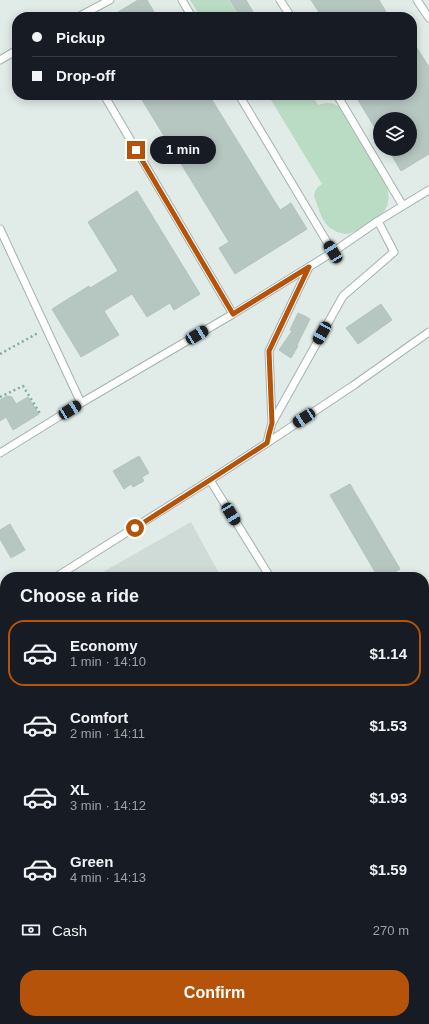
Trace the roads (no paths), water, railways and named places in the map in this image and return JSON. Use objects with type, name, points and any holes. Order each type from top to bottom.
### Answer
[{"type":"lane","points":[[87,12],[110,0]]},
{"type":"lane","points":[[182,0],[189,12]]},
{"type":"lane","points":[[280,0],[288,12]]},
{"type":"lane","points":[[417,0],[429,18]]},
{"type":"lane","points":[[0,60],[12,53]]},
{"type":"lane","points":[[107,100],[233,314]]},
{"type":"lane","points":[[242,100],[333,252]]},
{"type":"lane","points":[[340,100],[403,206]]},
{"type":"lane","points":[[0,453],[81,403],[233,314],[429,190]]},
{"type":"lane","points":[[267,443],[272,423],[343,296],[394,252],[378,221]]},
{"type":"lane","points":[[0,229],[81,403]]},
{"type":"lane","points":[[272,423],[269,351],[309,267]]},
{"type":"lane","points":[[64,572],[267,443],[354,385],[429,332]]},
{"type":"lane","points":[[210,480],[267,572]]}]
